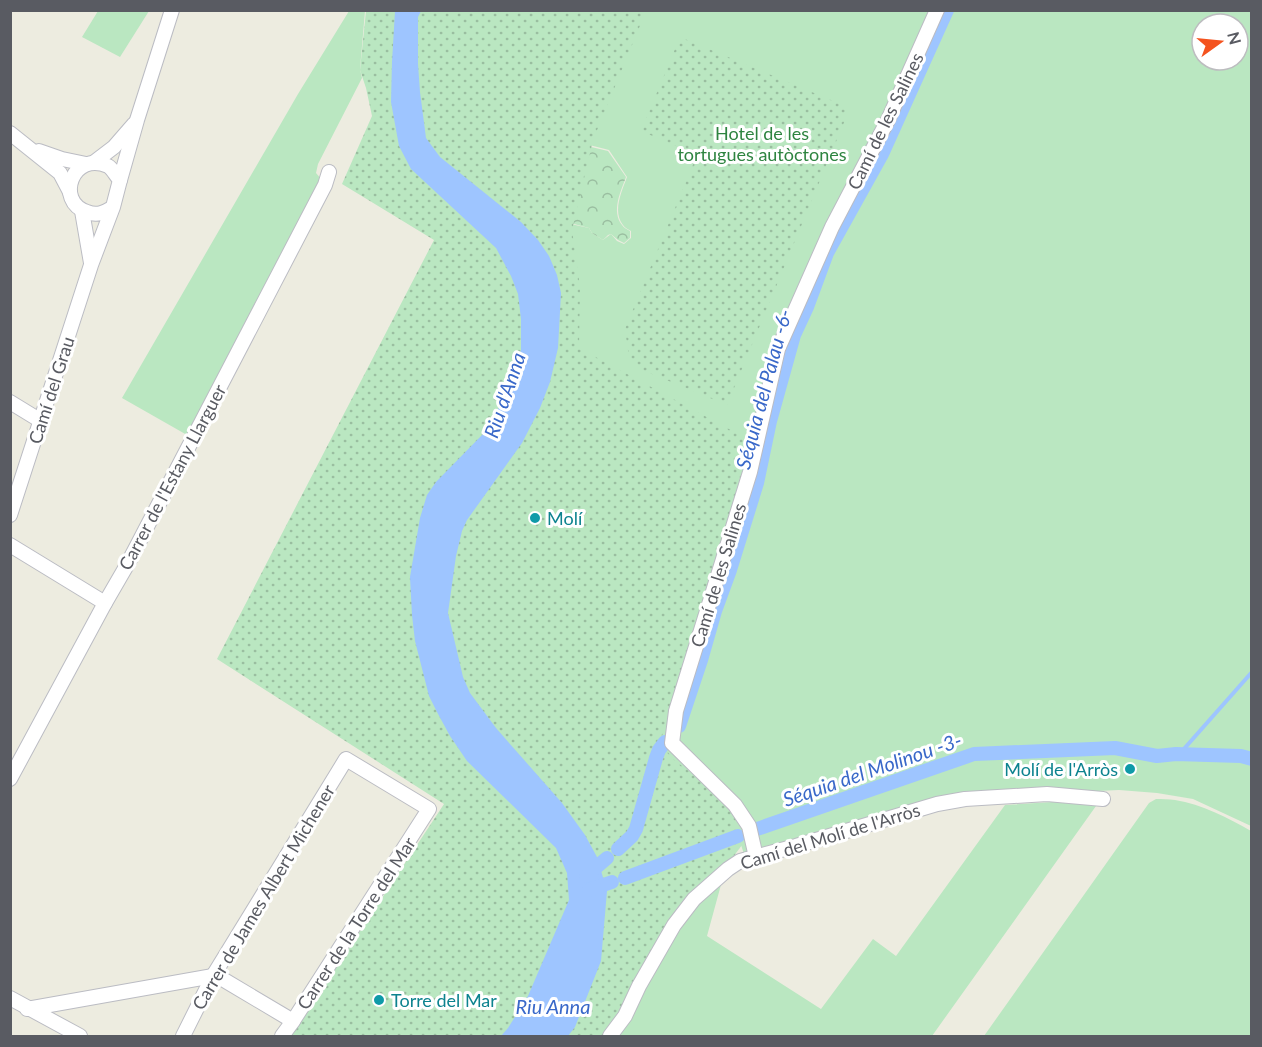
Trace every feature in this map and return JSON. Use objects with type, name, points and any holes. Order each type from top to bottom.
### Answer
[{"type":"street","points":[[10,134],[60,173],[74,203],[82,211],[93,214],[104,213],[113,207],[137,120],[172,10]]},
{"type":"street","name":"Camí de les Salines","points":[[756,857],[749,826],[735,805],[672,743],[676,711],[750,472],[778,349],[832,227],[888,120],[937,10]]},
{"type":"street","points":[[70,192],[71,180],[77,171],[114,147],[137,120]]},
{"type":"street","points":[[30,148],[62,159],[110,167],[120,180]]},
{"type":"street","name":"Carrer de l'Estany Llarguer","points":[[10,779],[138,544],[325,184],[329,172]]},
{"type":"street","name":"Camí del Grau","points":[[10,515],[91,265],[113,207]]},
{"type":"street","name":"Camí del Grau","points":[[82,211],[91,265]]},
{"type":"street","points":[[10,402],[41,421]]},
{"type":"street","points":[[10,545],[105,603]]},
{"type":"street","name":"Carrer de James Albert Michener","points":[[183,1036],[213,975],[346,759],[429,809]]},
{"type":"street","name":"Camí del Molí de l'Arròs","points":[[610,1036],[625,1017],[639,986],[674,925],[694,899],[740,861],[937,804],[965,799],[1047,794],[1103,799]]},
{"type":"street","name":"Carrer de la Torre del Mar","points":[[282,1036],[429,809]]},
{"type":"street","points":[[27,1009],[213,975],[293,1021]]},
{"type":"street","points":[[10,998],[80,1036]]},
{"type":"green space","points":[[98,11],[149,11],[120,57],[82,37]]},
{"type":"green space","points":[[349,11],[365,11],[360,69],[362,78],[318,164],[316,173],[322,180],[187,435],[122,398],[298,94]]},
{"type":"green space","points":[[366,11],[646,11],[593,140],[572,230],[580,287],[579,348],[751,441],[727,538],[662,736],[667,751],[673,759],[720,797],[731,809],[740,822],[744,834],[742,845],[624,1004],[610,1029],[603,1036],[291,1036],[444,804],[217,659],[434,240],[342,184],[372,116],[360,70]]},
{"type":"green space","points":[[564,11],[1251,11],[1251,826],[1193,799],[1157,793],[1119,790],[965,797],[745,857],[741,845],[690,898],[573,428],[566,223],[589,228],[592,233],[603,240],[611,234],[617,241],[624,244],[631,238],[631,231],[624,226],[618,214],[627,177],[609,150],[562,138]]},
{"type":"green space","name":"Hotel de les tortugues autòctones","points":[[680,37],[850,108],[727,405],[630,365],[625,329],[697,155],[641,131]]},
{"type":"green space","points":[[562,140],[608,151],[626,177],[617,207],[619,219],[630,231],[630,238],[624,243],[611,234],[603,240],[592,233],[589,228],[563,221]]},
{"type":"green space","points":[[1101,799],[932,1036],[616,1036],[676,926],[694,903],[722,881],[707,936],[821,1009],[873,939],[896,956],[1005,805]]},
{"type":"green space","points":[[1156,799],[1175,800],[1205,808],[1251,831],[1251,1036],[984,1036],[1149,803]]},
{"type":"water","name":"Riu Anna","points":[[395,11],[421,11],[418,17],[418,64],[426,138],[440,157],[521,222],[538,240],[549,256],[561,293],[558,348],[550,382],[522,443],[467,520],[462,531],[448,613],[463,677],[470,693],[496,728],[562,803],[585,835],[597,857],[607,891],[601,961],[575,1027],[568,1036],[501,1036],[528,996],[569,900],[567,873],[556,848],[467,761],[450,736],[429,696],[415,641],[410,577],[420,518],[427,495],[436,482],[484,433],[498,409],[521,350],[521,319],[518,294],[496,248],[411,169],[399,146],[391,102]]},
{"type":"waterway","name":"Séquia del Palau -6-","points":[[679,726],[757,483],[770,421],[794,335],[827,253],[882,154],[947,10]]},
{"type":"waterway","points":[[1176,754],[1183,750],[1252,672]]},
{"type":"waterway","name":"Séquia del Palau -6-","points":[[618,849],[636,829],[656,758],[665,742]]},
{"type":"waterway","name":"Séquia del Molinou -3-","points":[[757,829],[974,754],[1115,748],[1157,756],[1176,754],[1241,756],[1252,759]]},
{"type":"waterway","name":"Séquia del Molinou -3-","points":[[625,878],[738,836]]},
{"type":"waterway","name":"Séquia del Palau -6-","points":[[586,876],[607,858]]},
{"type":"waterway","name":"Séquia del Molinou -3-","points":[[589,890],[612,882]]},
{"type":"place","name":"Molí","points":[[535,518]]},
{"type":"place","name":"Molí de l'Arròs","points":[[1130,769]]},
{"type":"place","name":"Torre del Mar","points":[[379,1000]]},
{"type":"water label","name":"Riu d'Anna","points":[[504,395]]}]
